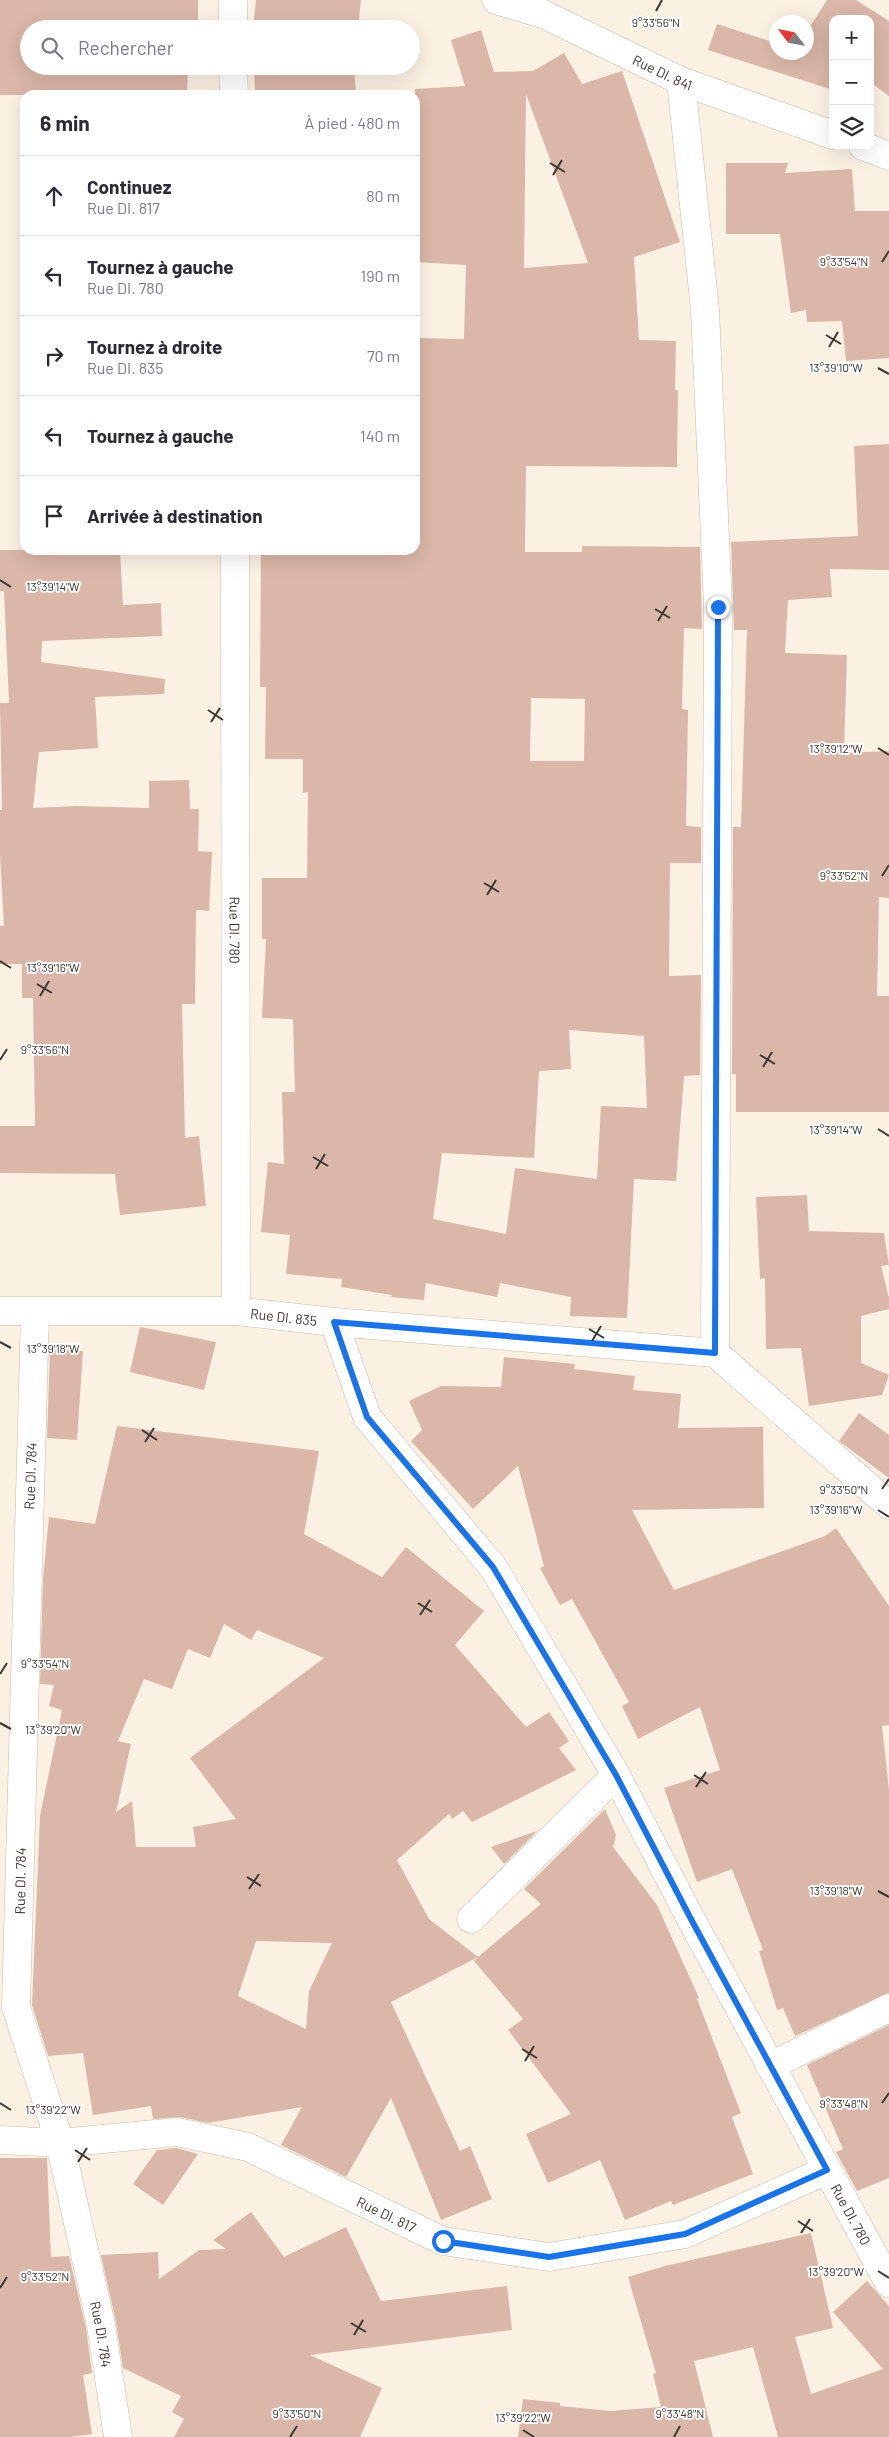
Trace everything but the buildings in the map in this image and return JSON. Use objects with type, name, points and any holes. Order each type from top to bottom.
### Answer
[{"type":"street","points":[[233,0],[233,20]]},
{"type":"street","name":"Rue DI. 841","points":[[496,0],[538,7],[681,80],[829,134]]},
{"type":"street","points":[[234,75],[234,90]]},
{"type":"street","points":[[681,80],[705,310],[718,607],[715,1353],[889,1505]]},
{"type":"street","points":[[873,150],[889,156]]},
{"type":"street","name":"Rue DI. 780","points":[[234,555],[236,1311]]},
{"type":"street","name":"Rue DI. 835","points":[[0,1311],[236,1311],[334,1322],[715,1353]]},
{"type":"street","name":"Rue DI. 784","points":[[35,1312],[16,2006],[60,2143],[101,2325],[118,2437]]},
{"type":"street","name":"Rue DI. 780","points":[[334,1322],[367,1417],[493,1567],[616,1775],[770,2066],[889,2283]]},
{"type":"street","points":[[471,1919],[616,1775]]},
{"type":"street","points":[[770,2066],[889,2008]]},
{"type":"street","name":"Rue DI. 817","points":[[0,2140],[60,2143],[177,2132],[248,2147],[443,2241],[549,2257],[685,2234],[827,2170]]},
{"type":"route","points":[[443,2241],[549,2257],[685,2234],[827,2170],[692,1921],[616,1775],[493,1567],[367,1417],[334,1322],[715,1353],[718,607]]}]
